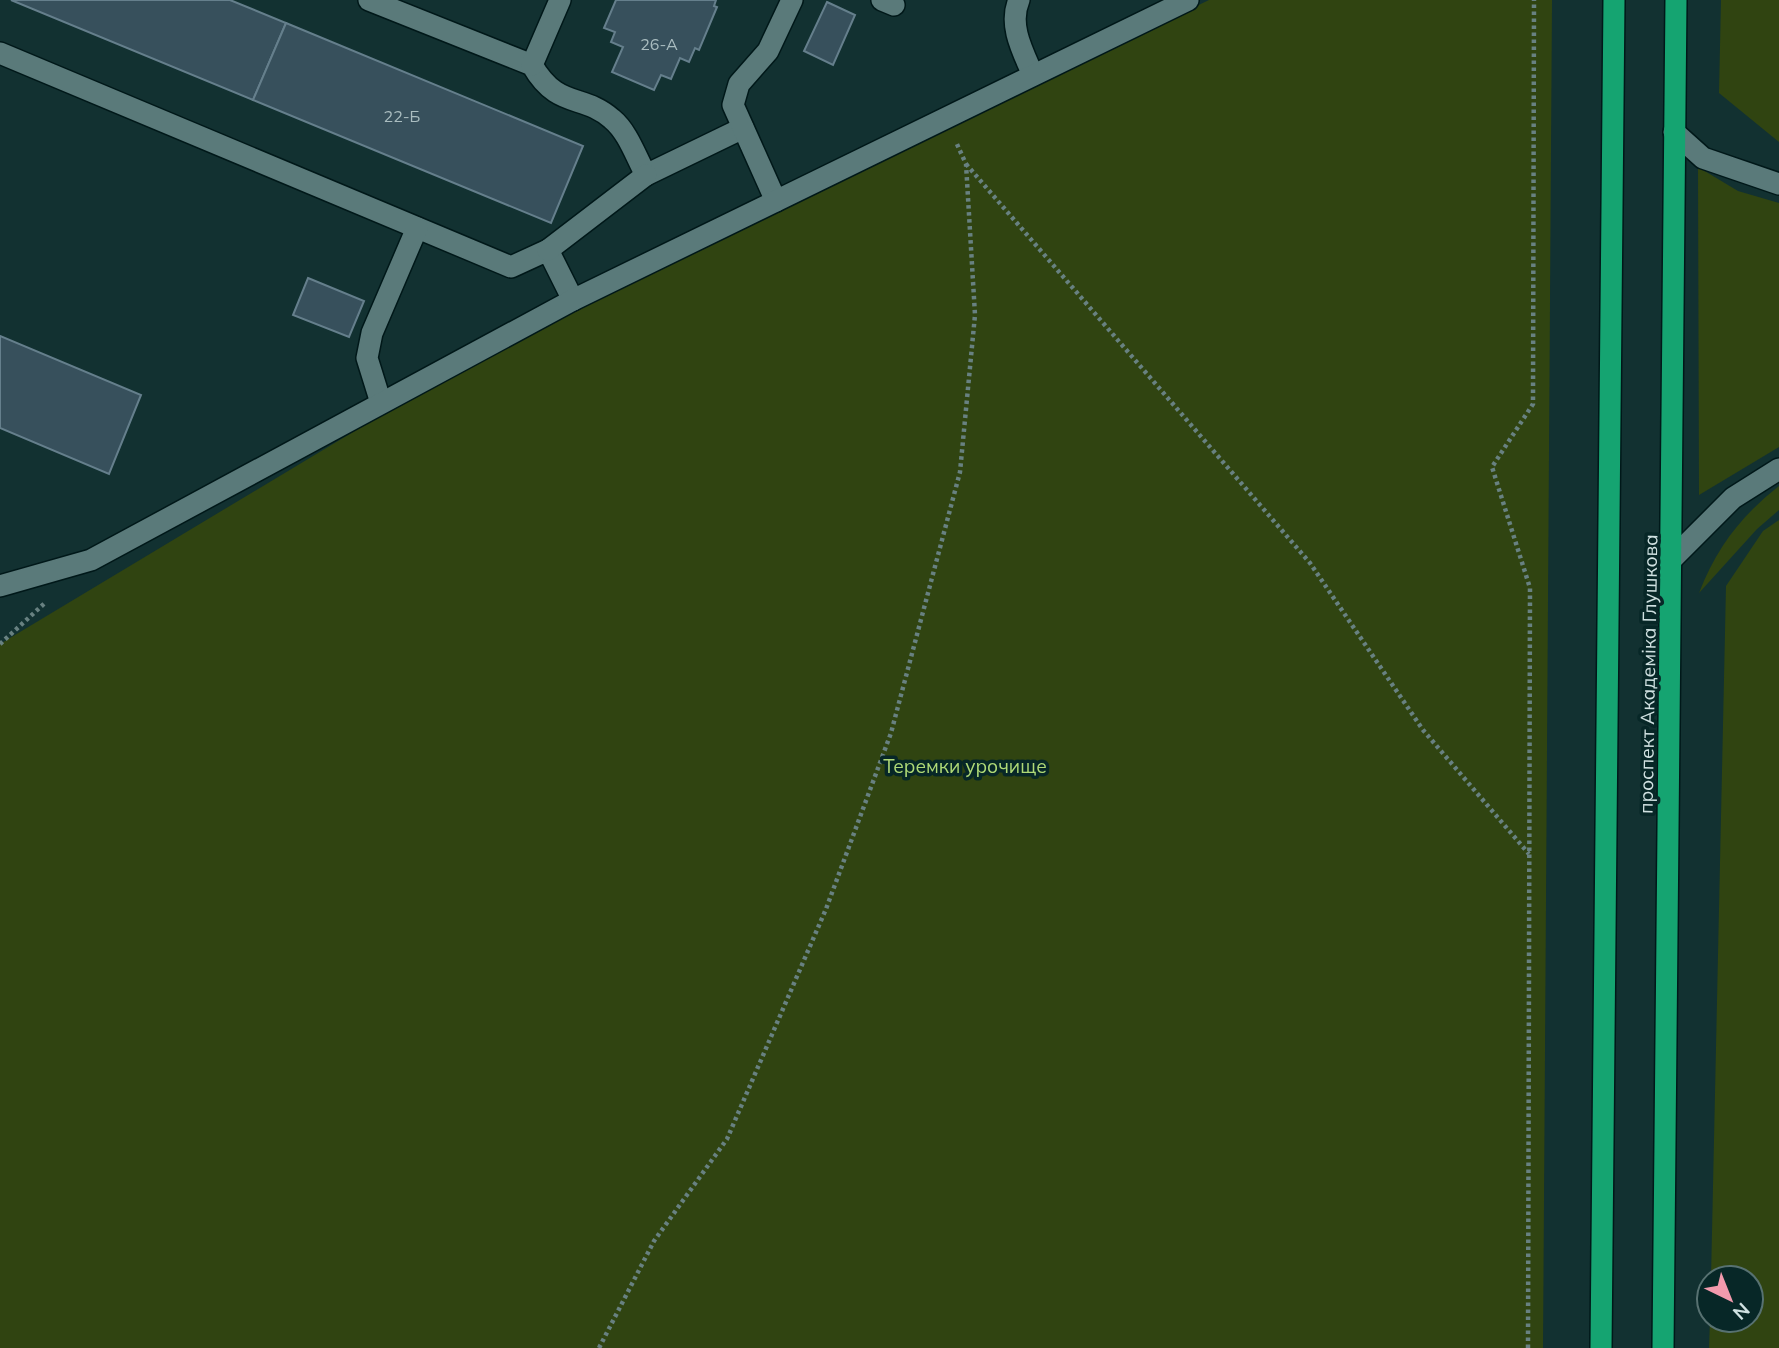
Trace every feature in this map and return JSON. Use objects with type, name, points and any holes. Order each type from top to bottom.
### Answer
[{"type":"highway","name":"проспект Академіка Глушкова","points":[[1601,1348],[1614,0]]},
{"type":"highway","name":"проспект Академіка Глушкова","points":[[1663,1348],[1676,0]]},
{"type":"lane","points":[[369,0],[532,65],[542,84],[559,96],[609,116],[621,127],[646,175]]},
{"type":"lane","points":[[532,65],[560,0]]},
{"type":"lane","points":[[776,201],[733,105],[739,83],[768,51],[792,0]]},
{"type":"lane","points":[[1018,0],[1015,9],[1017,37],[1033,75]]},
{"type":"lane","points":[[0,586],[91,560],[573,299],[1188,0]]},
{"type":"lane","points":[[0,53],[511,267],[548,250],[646,175],[743,128]]},
{"type":"lane","points":[[1674,132],[1703,158],[1779,184]]},
{"type":"lane","points":[[381,403],[367,358],[372,333],[417,228]]},
{"type":"lane","points":[[548,250],[573,299]]},
{"type":"lane","points":[[1672,559],[1733,498],[1779,469]]},
{"type":"path","points":[[1528,1348],[1530,588],[1492,467],[1533,404],[1534,0]]},
{"type":"path","points":[[946,119],[966,164],[1310,563],[1423,730],[1529,855]]},
{"type":"path","points":[[599,1348],[654,1241],[727,1139],[827,908],[891,733],[960,472],[975,314],[966,164]]},
{"type":"green space","name":"Теремки урочище","points":[[1209,0],[1552,0],[1543,1348],[0,1348],[0,644],[496,346]]},
{"type":"green space","points":[[1721,0],[1779,0],[1779,142],[1719,93]]},
{"type":"green space","points":[[1698,167],[1738,191],[1779,203],[1779,447],[1699,495]]},
{"type":"green space","points":[[1779,486],[1779,510],[1757,529],[1699,593],[1722,547],[1753,509]]},
{"type":"green space","points":[[1779,520],[1779,1348],[1709,1348],[1710,1334],[1765,1334],[1765,1264],[1711,1264],[1726,586],[1763,531]]},
{"type":"building","points":[[11,0],[230,0],[286,23],[253,100]]},
{"type":"building","points":[[616,0],[716,0],[714,6],[717,7],[699,50],[695,48],[689,62],[680,58],[671,79],[661,75],[654,90],[612,72],[623,47],[611,42],[615,32],[604,28]]},
{"type":"building","points":[[827,2],[855,15],[833,65],[804,51]]},
{"type":"building","points":[[286,23],[583,146],[551,223],[253,100]]},
{"type":"building","points":[[308,278],[364,301],[349,337],[293,315]]},
{"type":"building","points":[[0,336],[141,395],[109,474],[0,428]]}]
